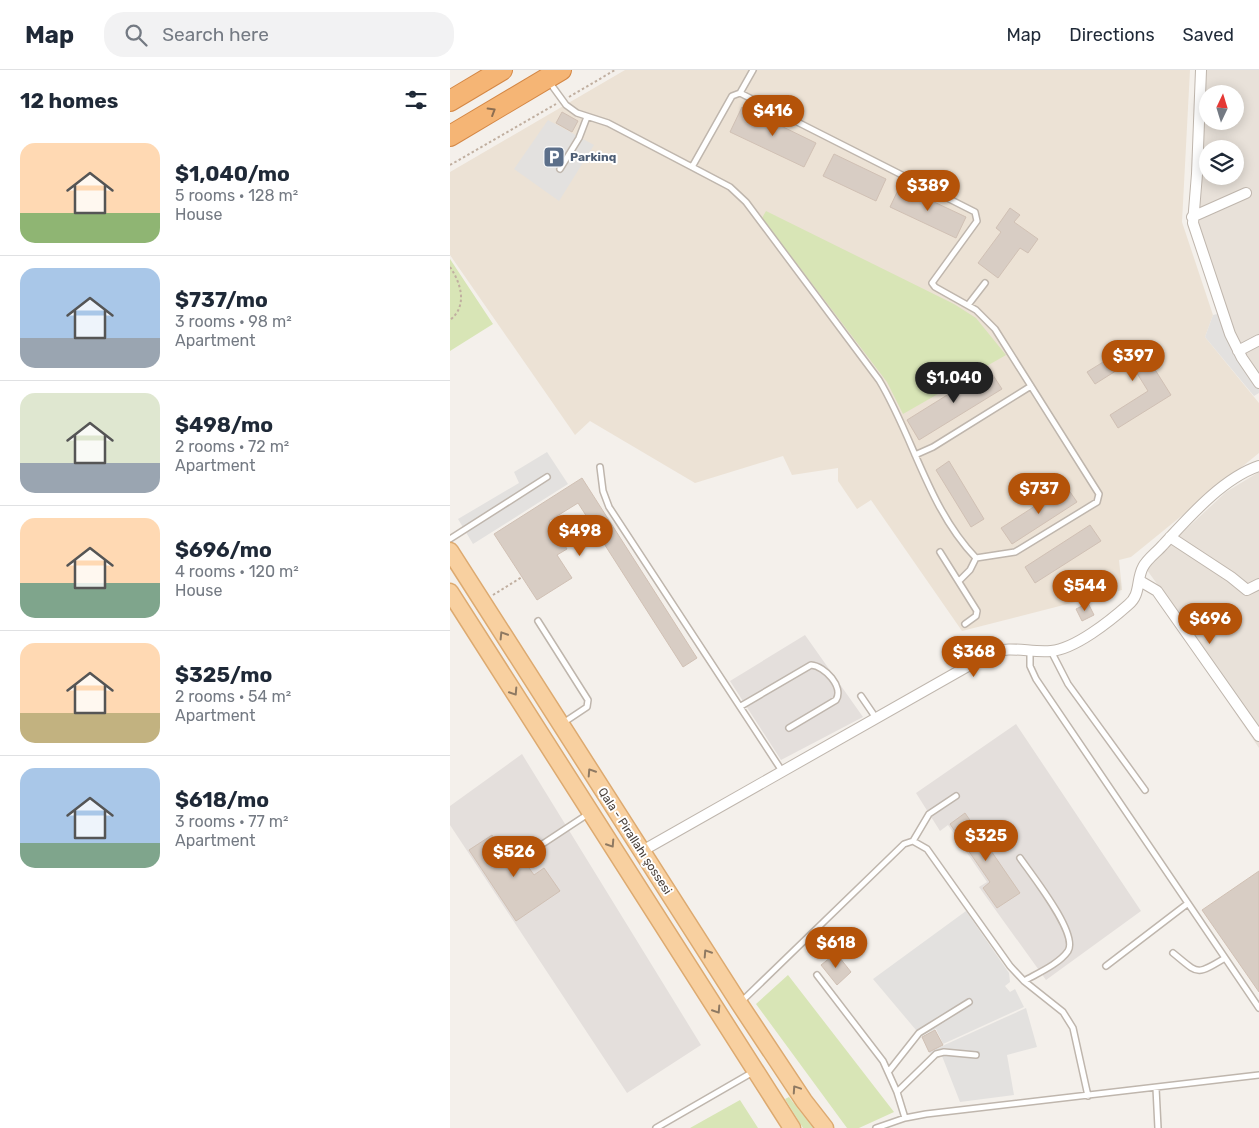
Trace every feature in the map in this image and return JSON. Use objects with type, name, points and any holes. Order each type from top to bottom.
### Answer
[{"type":"highway","points":[[450,101],[502,70]]},
{"type":"highway","points":[[450,136],[553,74]]},
{"type":"main road","name":"Qala - Pirallahı şossesi","points":[[450,551],[739,1003],[804,1101],[825,1128]]},
{"type":"main road","name":"Qala - Pirallahı şossesi","points":[[450,592],[792,1128]]},
{"type":"street","points":[[1201,70],[1201,172],[1192,217],[1194,229],[1220,308],[1238,351],[1259,383]]},
{"type":"street","points":[[1192,217],[1246,193]]},
{"type":"street","points":[[1238,351],[1259,340]]},
{"type":"street","points":[[642,851],[991,654],[1010,649],[1030,651],[1061,650],[1080,640],[1130,605],[1137,593],[1143,566],[1206,502],[1237,477],[1259,466]]},
{"type":"street","points":[[1170,537],[1231,577],[1247,590],[1259,584]]},
{"type":"street","points":[[1140,581],[1157,590],[1259,736]]},
{"type":"lane","points":[[692,167],[732,96],[740,93],[753,70]]},
{"type":"lane","points":[[553,74],[563,101],[570,109],[587,117],[608,123],[730,187],[746,202],[879,380],[896,410],[935,499],[960,539],[976,558]]},
{"type":"lane","points":[[740,93],[975,212],[977,221],[932,283],[935,287],[968,305],[995,329],[1099,494],[1099,498],[1015,552],[976,558]]},
{"type":"lane","points":[[560,169],[578,138],[587,117]]},
{"type":"lane","points":[[968,305],[985,283]]},
{"type":"lane","points":[[915,455],[1031,386]]},
{"type":"lane","points":[[600,467],[603,491],[609,507],[782,772]]},
{"type":"lane","points":[[450,539],[547,477]]},
{"type":"lane","points":[[940,552],[977,611],[976,616],[965,624]]},
{"type":"lane","points":[[959,581],[970,570],[976,558]]},
{"type":"lane","points":[[538,621],[588,700],[587,707],[560,724]]},
{"type":"lane","points":[[1030,651],[1030,666],[1036,680],[1259,1008]]},
{"type":"lane","points":[[1050,651],[1068,684],[1145,790]]},
{"type":"lane","points":[[740,706],[812,664],[818,665],[824,669],[839,688],[839,695],[836,700],[789,728]]},
{"type":"lane","points":[[861,696],[876,719]]},
{"type":"lane","points":[[739,1003],[904,844],[913,841],[929,814],[956,796]]},
{"type":"lane","points":[[538,847],[591,813]]},
{"type":"lane","points":[[913,841],[927,848],[1010,966],[1024,981],[1063,1012],[1073,1028],[1088,1096]]},
{"type":"lane","points":[[1020,858],[1065,925],[1070,943],[1069,949],[1059,960],[1024,981]]},
{"type":"lane","points":[[1106,966],[1187,904]]},
{"type":"lane","points":[[1172,953],[1195,971],[1199,971],[1224,958]]},
{"type":"lane","points":[[817,975],[888,1071],[905,1118]]},
{"type":"lane","points":[[888,1071],[919,1033],[969,1002]]},
{"type":"lane","points":[[897,1092],[936,1054],[944,1052],[976,1055]]},
{"type":"lane","points":[[656,1128],[756,1070]]},
{"type":"lane","points":[[876,1128],[905,1118],[1259,1075]]},
{"type":"lane","points":[[1156,1088],[1158,1128]]},
{"type":"path","points":[[450,165],[615,70]]},
{"type":"path","points":[[450,267],[461,292],[459,308],[450,320]]},
{"type":"path","points":[[482,602],[522,577]]},
{"type":"shaded area","points":[[625,70],[1190,70],[1182,222],[1213,315],[1205,337],[1259,403],[1259,453],[1131,557],[1119,560],[1122,590],[962,631],[871,500],[857,509],[838,481],[838,468],[792,475],[783,456],[695,483],[590,421],[575,435],[450,255],[450,172]]},
{"type":"shaded area","points":[[1200,70],[1259,70],[1259,379],[1245,362],[1196,232],[1199,110],[1199,130],[1244,130],[1244,85],[1200,85]]},
{"type":"shaded area","name":"Parkinq","points":[[548,120],[594,145],[559,201],[514,169]]},
{"type":"shaded area","points":[[1222,313],[1259,383],[1259,393],[1254,396],[1205,337],[1213,315]]},
{"type":"shaded area","points":[[547,452],[568,484],[473,544],[458,519],[519,483],[514,472]]},
{"type":"shaded area","points":[[1259,472],[1259,748],[1153,593],[1160,588],[1147,570],[1180,535],[1226,492]]},
{"type":"shaded area","points":[[805,635],[863,717],[781,760],[730,681]]},
{"type":"shaded area","points":[[1016,724],[1141,911],[1046,980],[979,887],[987,882],[948,825],[940,831],[916,793]]},
{"type":"shaded area","points":[[522,754],[701,1045],[627,1093],[450,825],[450,806]]},
{"type":"shaded area","points":[[966,911],[1009,973],[1010,982],[1005,986],[1010,992],[1015,989],[1024,1007],[943,1044],[936,1029],[921,1036],[873,979]]},
{"type":"shaded area","points":[[1026,1008],[1037,1047],[1007,1055],[1014,1095],[960,1102],[942,1056],[936,1059],[929,1052]]},
{"type":"green space","points":[[766,211],[954,304],[976,318],[1006,355],[903,414],[887,382],[762,218]]},
{"type":"green space","points":[[450,259],[493,324],[450,351]]},
{"type":"green space","points":[[788,975],[894,1112],[859,1128],[847,1128],[756,1004]]},
{"type":"green space","points":[[789,1097],[813,1128],[803,1128],[785,1099]]},
{"type":"green space","points":[[740,1100],[758,1128],[690,1128]]},
{"type":"building","points":[[742,107],[816,143],[804,167],[730,132]]},
{"type":"building","points":[[562,112],[578,121],[572,132],[556,123]]},
{"type":"building","points":[[834,154],[886,179],[876,201],[823,176]]},
{"type":"building","points":[[900,186],[966,217],[956,238],[890,207]]},
{"type":"building","points":[[1010,208],[1020,215],[1014,222],[1038,239],[1028,253],[1020,248],[998,278],[978,263],[1001,232],[996,228]]},
{"type":"building","points":[[1137,341],[1171,395],[1118,428],[1110,415],[1148,391],[1130,362],[1095,384],[1087,372]]},
{"type":"building","points":[[989,369],[1002,389],[919,440],[907,420]]},
{"type":"building","points":[[949,461],[984,519],[971,527],[936,470]]},
{"type":"building","points":[[582,478],[697,658],[683,667],[578,503],[549,521],[567,549],[557,555],[572,578],[537,600],[494,534]]},
{"type":"building","points":[[1066,486],[1077,502],[1012,544],[1001,528]]},
{"type":"building","points":[[1090,525],[1101,541],[1035,583],[1025,567]]},
{"type":"building","points":[[1088,603],[1094,615],[1082,621],[1076,609]]},
{"type":"building","points":[[965,813],[1020,893],[997,908],[983,888],[990,882],[950,824]]},
{"type":"building","points":[[492,835],[505,855],[515,848],[534,875],[544,868],[560,891],[516,921],[469,850]]},
{"type":"building","points":[[1259,871],[1259,992],[1202,910]]},
{"type":"building","points":[[836,953],[851,972],[837,985],[821,965]]},
{"type":"building","points":[[935,1030],[943,1045],[929,1052],[922,1037]]},
{"type":"place","name":"Parkinq","points":[[554,157]]}]
